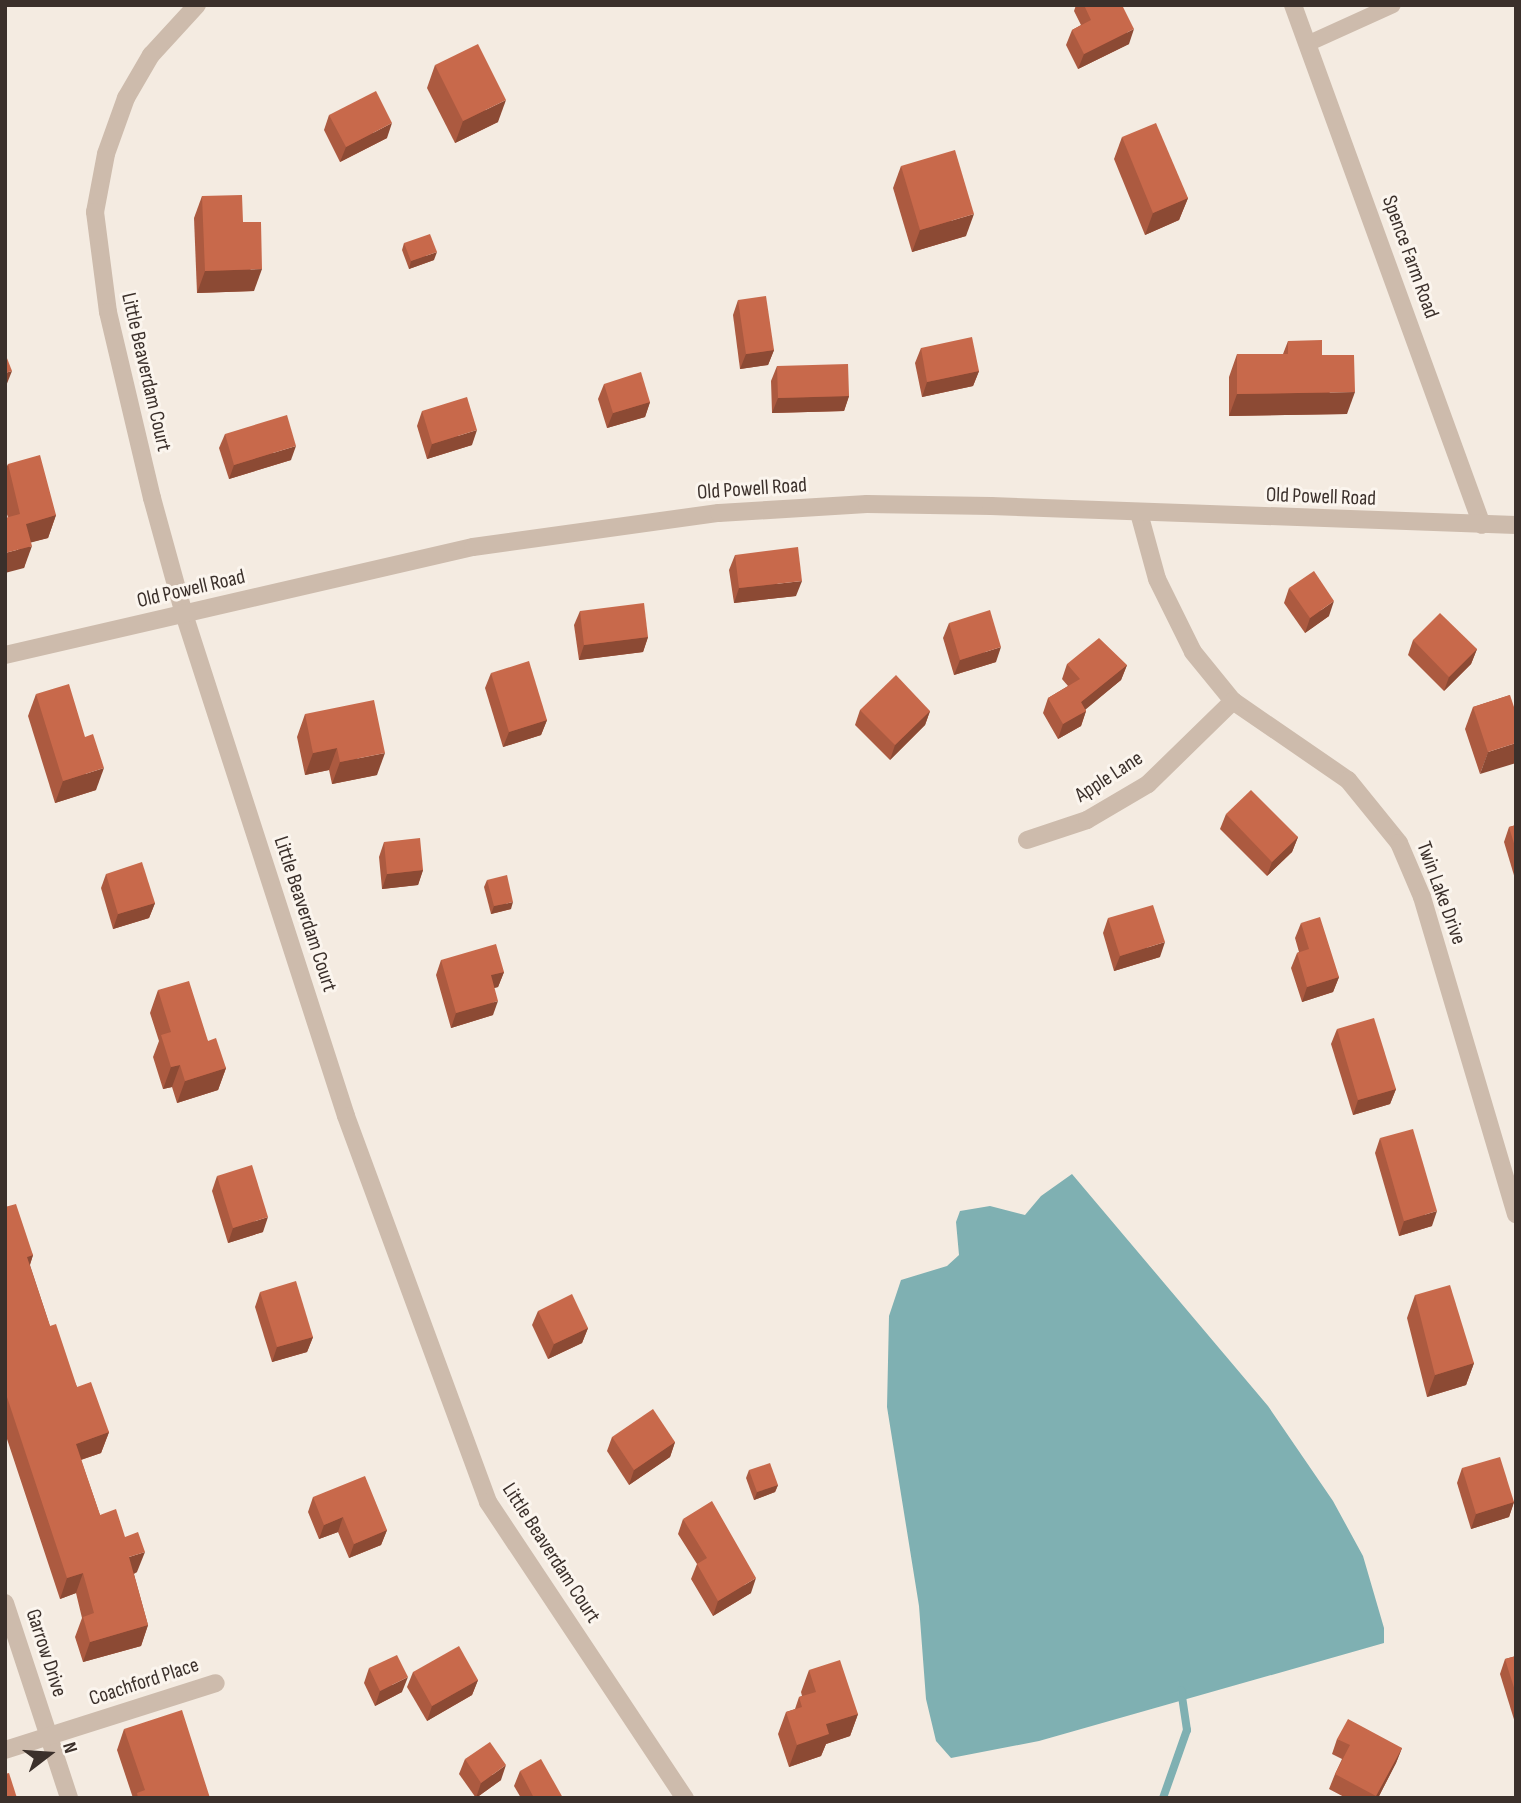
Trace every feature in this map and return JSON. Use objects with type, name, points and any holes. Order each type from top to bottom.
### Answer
[{"type":"street","name":"Little Beaverdam Court","points":[[197,5],[151,55],[126,97],[106,154],[95,212],[108,312],[184,614],[346,1116],[488,1502],[685,1798]]},
{"type":"street","name":"Spence Farm Road","points":[[1293,5],[1482,525]]},
{"type":"street","name":"Old Powell Road","points":[[5,655],[473,547],[658,519],[867,504],[1516,524]]},
{"type":"street","name":"Twin Lake Drive","points":[[1139,513],[1172,615],[1193,652],[1233,701],[1348,780],[1399,843],[1422,897],[1516,1214]]},
{"type":"street","name":"Apple Lane","points":[[1027,840],[1087,820],[1148,784],[1233,701]]},
{"type":"street","name":"Garrow Drive","points":[[5,1603],[69,1798]]},
{"type":"street","name":"Coachford Place","points":[[5,1750],[216,1683]]},
{"type":"lane","points":[[1307,44],[1393,5]]},
{"type":"water","points":[[1072,1174],[1268,1406],[1333,1501],[1363,1556],[1384,1628],[1384,1643],[1039,1741],[951,1758],[936,1741],[926,1699],[919,1606],[887,1407],[889,1316],[901,1280],[947,1266],[959,1255],[956,1222],[960,1211],[990,1206],[1025,1215],[1041,1196]]},
{"type":"building","points":[[1084,5],[1122,5],[1134,29],[1084,54],[1072,30],[1091,20]]},
{"type":"building","points":[[478,44],[506,100],[463,121],[435,65]]},
{"type":"building","points":[[376,91],[392,123],[346,147],[329,115]]},
{"type":"building","points":[[1156,123],[1188,198],[1153,213],[1122,137]]},
{"type":"building","points":[[955,150],[974,214],[920,230],[901,166]]},
{"type":"building","points":[[242,195],[243,222],[261,222],[262,269],[205,271],[202,196]]},
{"type":"building","points":[[430,234],[437,252],[411,261],[404,243]]},
{"type":"building","points":[[766,296],[774,350],[746,354],[738,300]]},
{"type":"building","points":[[972,337],[979,371],[927,382],[921,348]]},
{"type":"building","points":[[1322,340],[1322,355],[1354,355],[1355,392],[1237,394],[1237,354],[1288,354],[1288,341]]},
{"type":"building","points":[[5,353],[12,371],[5,373]]},
{"type":"building","points":[[848,364],[849,396],[778,398],[777,366]]},
{"type":"building","points":[[641,372],[650,402],[613,413],[604,384]]},
{"type":"building","points":[[467,397],[477,430],[432,444],[422,411]]},
{"type":"building","points":[[287,415],[296,446],[234,465],[225,434]]},
{"type":"building","points":[[40,455],[56,515],[26,524],[32,546],[5,553],[5,518],[20,514],[8,464]]},
{"type":"building","points":[[798,547],[802,581],[739,588],[735,555]]},
{"type":"building","points":[[1314,571],[1334,601],[1310,618],[1289,588]]},
{"type":"building","points":[[644,603],[648,637],[584,645],[580,611]]},
{"type":"building","points":[[990,610],[1001,647],[960,660],[949,623]]},
{"type":"building","points":[[1440,613],[1477,649],[1449,677],[1413,640]]},
{"type":"building","points":[[1099,638],[1127,665],[1081,702],[1086,711],[1063,724],[1048,698],[1080,679],[1067,664]]},
{"type":"building","points":[[529,661],[547,720],[509,732],[491,673]]},
{"type":"building","points":[[896,675],[930,711],[895,745],[860,710]]},
{"type":"building","points":[[69,684],[85,737],[93,734],[104,768],[63,781],[36,694]]},
{"type":"building","points":[[1510,695],[1516,713],[1516,743],[1488,752],[1473,707]]},
{"type":"building","points":[[374,700],[385,753],[340,762],[337,748],[313,753],[305,714]]},
{"type":"building","points":[[1251,790],[1298,837],[1272,862],[1226,814]]},
{"type":"building","points":[[1516,825],[1516,850],[1509,827]]},
{"type":"building","points":[[420,838],[423,870],[387,874],[384,842]]},
{"type":"building","points":[[142,862],[155,903],[118,914],[106,874]]},
{"type":"building","points":[[507,875],[513,902],[494,906],[487,880]]},
{"type":"building","points":[[1153,905],[1165,942],[1120,956],[1108,918]]},
{"type":"building","points":[[1320,917],[1339,977],[1307,987],[1297,953],[1309,949],[1301,923]]},
{"type":"building","points":[[496,944],[504,972],[491,975],[498,1001],[456,1013],[441,960]]},
{"type":"building","points":[[189,981],[208,1041],[216,1038],[226,1068],[185,1081],[180,1065],[171,1067],[161,1035],[171,1032],[158,990]]},
{"type":"building","points":[[1374,1018],[1396,1089],[1358,1100],[1337,1029]]},
{"type":"building","points":[[1413,1129],[1437,1211],[1404,1221],[1380,1138]]},
{"type":"building","points":[[252,1165],[268,1217],[233,1228],[217,1176]]},
{"type":"building","points":[[16,1204],[33,1255],[27,1257],[50,1326],[56,1324],[77,1387],[91,1382],[109,1432],[76,1444],[100,1515],[116,1509],[125,1537],[138,1532],[145,1552],[129,1557],[148,1625],[90,1642],[83,1617],[94,1613],[83,1573],[67,1578],[5,1391],[5,1207]]},
{"type":"building","points":[[296,1281],[313,1337],[277,1347],[260,1292]]},
{"type":"building","points":[[1450,1285],[1474,1363],[1435,1375],[1415,1295]]},
{"type":"building","points":[[572,1294],[588,1328],[554,1344],[538,1311]]},
{"type":"building","points":[[653,1409],[675,1442],[634,1470],[612,1437]]},
{"type":"building","points":[[1500,1457],[1514,1502],[1476,1514],[1462,1468]]},
{"type":"building","points":[[770,1463],[778,1485],[757,1492],[749,1470]]},
{"type":"building","points":[[365,1476],[387,1530],[354,1544],[343,1517],[324,1525],[313,1497]]},
{"type":"building","points":[[712,1501],[756,1578],[718,1601],[697,1564],[707,1558],[683,1519]]},
{"type":"building","points":[[459,1646],[478,1680],[432,1706],[413,1672]]},
{"type":"building","points":[[397,1655],[408,1677],[380,1691],[369,1668]]},
{"type":"building","points":[[1516,1656],[1516,1694],[1505,1659]]},
{"type":"building","points":[[840,1660],[858,1714],[826,1724],[829,1734],[797,1745],[786,1712],[802,1707],[799,1697],[816,1692],[809,1670]]},
{"type":"building","points":[[182,1710],[210,1798],[138,1798],[137,1793],[145,1790],[124,1729]]},
{"type":"building","points":[[1348,1719],[1402,1748],[1376,1796],[1335,1774],[1350,1745],[1337,1739]]},
{"type":"building","points":[[490,1742],[506,1765],[481,1783],[465,1759]]},
{"type":"building","points":[[541,1759],[563,1798],[534,1798],[520,1771]]},
{"type":"building","points":[[9,1773],[17,1798],[5,1798],[5,1774]]},
{"type":"waterway","points":[[1163,1798],[1187,1730],[1181,1690]]}]
